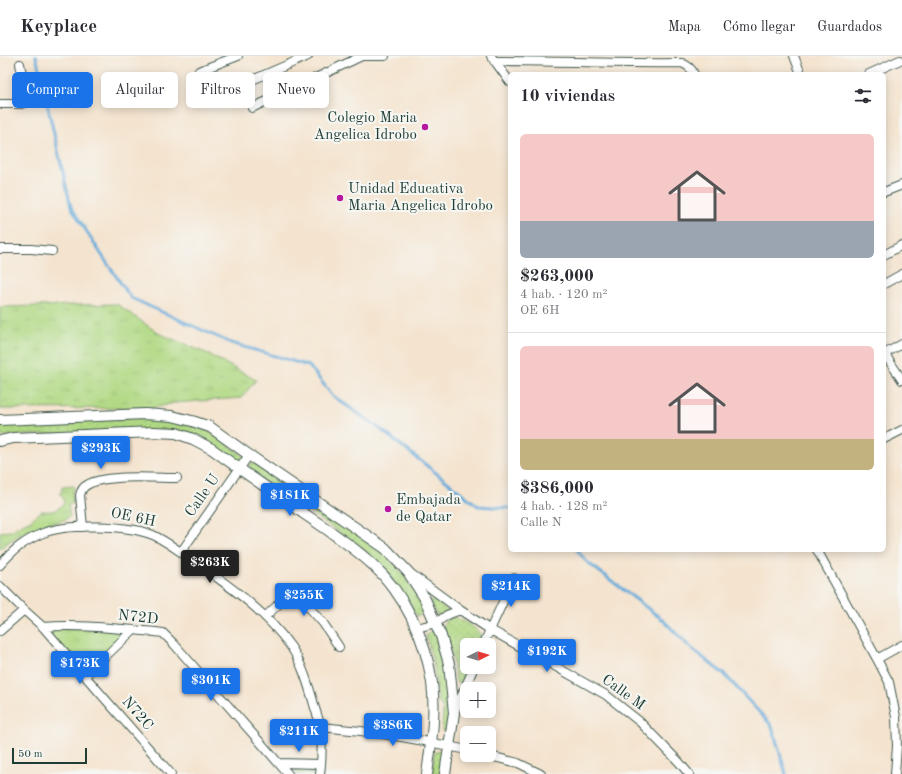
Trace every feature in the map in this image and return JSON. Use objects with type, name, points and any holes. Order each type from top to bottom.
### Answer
[{"type":"street","points":[[199,71],[238,56]]},
{"type":"street","points":[[255,79],[308,56]]},
{"type":"street","points":[[351,56],[385,56]]},
{"type":"street","points":[[255,107],[362,56]]},
{"type":"street","points":[[794,56],[800,72]]},
{"type":"street","points":[[493,59],[618,64],[682,63],[688,65],[693,72]]},
{"type":"street","points":[[493,59],[508,79]]},
{"type":"street","points":[[874,72],[900,61]]},
{"type":"street","points":[[0,104],[20,104],[26,102],[27,98],[20,64]]},
{"type":"street","points":[[886,191],[902,185]]},
{"type":"street","points":[[886,254],[902,245]]},
{"type":"street","points":[[0,249],[32,249],[52,251]]},
{"type":"street","points":[[886,283],[902,274]]},
{"type":"street","points":[[886,352],[902,344]]},
{"type":"street","points":[[886,356],[902,380]]},
{"type":"street","points":[[0,420],[144,414],[172,416],[192,421],[210,427],[385,548],[408,572],[424,597],[441,636],[449,664],[454,713],[445,774]]},
{"type":"street","points":[[886,438],[902,430]]},
{"type":"street","points":[[0,441],[13,438],[154,432],[176,433],[212,449],[350,546],[373,564],[409,611],[426,654],[432,684],[434,711],[427,774]]},
{"type":"street","name":"Calle U","points":[[180,552],[249,455]]},
{"type":"street","points":[[83,527],[80,495],[82,490],[87,485],[100,480],[117,478],[176,478]]},
{"type":"street","name":"OE 6H","points":[[0,565],[15,549],[43,533],[59,528],[98,526],[126,529],[151,534],[169,542],[180,552],[231,587],[265,617],[278,630],[292,648],[307,680],[321,727],[320,774]]},
{"type":"street","points":[[818,552],[889,682],[899,718],[895,774]]},
{"type":"street","name":"Calle M","points":[[408,572],[489,629],[606,695],[640,722],[689,774]]},
{"type":"street","points":[[486,638],[514,578]]},
{"type":"street","name":"N72C","points":[[0,586],[24,610],[44,626],[85,676],[172,774]]},
{"type":"street","points":[[265,617],[288,596],[299,596],[323,623],[339,647]]},
{"type":"street","points":[[0,632],[24,610]]},
{"type":"street","points":[[417,628],[436,623],[447,615],[460,610]]},
{"type":"street","name":"N72D","points":[[44,626],[133,630],[163,633],[288,774]]},
{"type":"street","points":[[85,676],[133,630]]},
{"type":"street","points":[[877,659],[902,645]]},
{"type":"street","points":[[454,713],[471,674]]},
{"type":"street","points":[[321,727],[431,742],[460,748]]},
{"type":"street","points":[[496,758],[518,763],[541,774]]},
{"type":"street","points":[[278,763],[321,764]]},
{"type":"green space","points":[[117,304],[158,333],[206,353],[256,380],[241,398],[174,403],[154,408],[0,409],[0,307]]},
{"type":"green space","points":[[144,417],[171,419],[209,431],[244,456],[239,463],[179,430],[0,436],[0,424]]},
{"type":"green space","points":[[253,462],[366,539],[388,557],[407,579],[426,612],[417,616],[403,594],[386,572],[363,549],[247,469]]},
{"type":"green space","points":[[74,486],[74,490],[72,492],[73,504],[68,504],[70,516],[61,521],[44,525],[26,532],[10,541],[0,549],[0,532],[11,531],[29,521],[42,511],[53,511],[57,509],[65,502],[60,493],[62,487]]},
{"type":"green space","points":[[434,600],[449,611],[438,617],[430,601]]},
{"type":"green space","points":[[452,617],[460,620],[476,630],[481,636],[480,638],[460,638],[460,674],[466,674],[463,682],[456,683],[452,657],[443,627],[446,620]]},
{"type":"green space","points":[[43,627],[133,630],[85,676]]},
{"type":"green space","points":[[435,629],[446,679],[448,705],[447,731],[442,731],[443,708],[438,701],[434,667],[426,635]]},
{"type":"green space","points":[[440,750],[443,755],[441,774],[432,774],[434,753]]},
{"type":"green space","points":[[298,769],[312,769],[316,774],[294,774]]},
{"type":"waterway","points":[[36,56],[71,207],[131,298],[231,343],[309,366],[333,396],[379,428],[478,506],[508,508]]},
{"type":"waterway","points":[[579,552],[587,562],[663,620],[692,649],[725,675],[772,726],[786,774]]},
{"type":"place","name":"Colegio Maria Angelica Idrobo","points":[[425,127]]},
{"type":"place","name":"Unidad Educativa Maria Angelica Idrobo","points":[[340,198]]},
{"type":"place","name":"Embajada de Qatar","points":[[388,509]]}]
